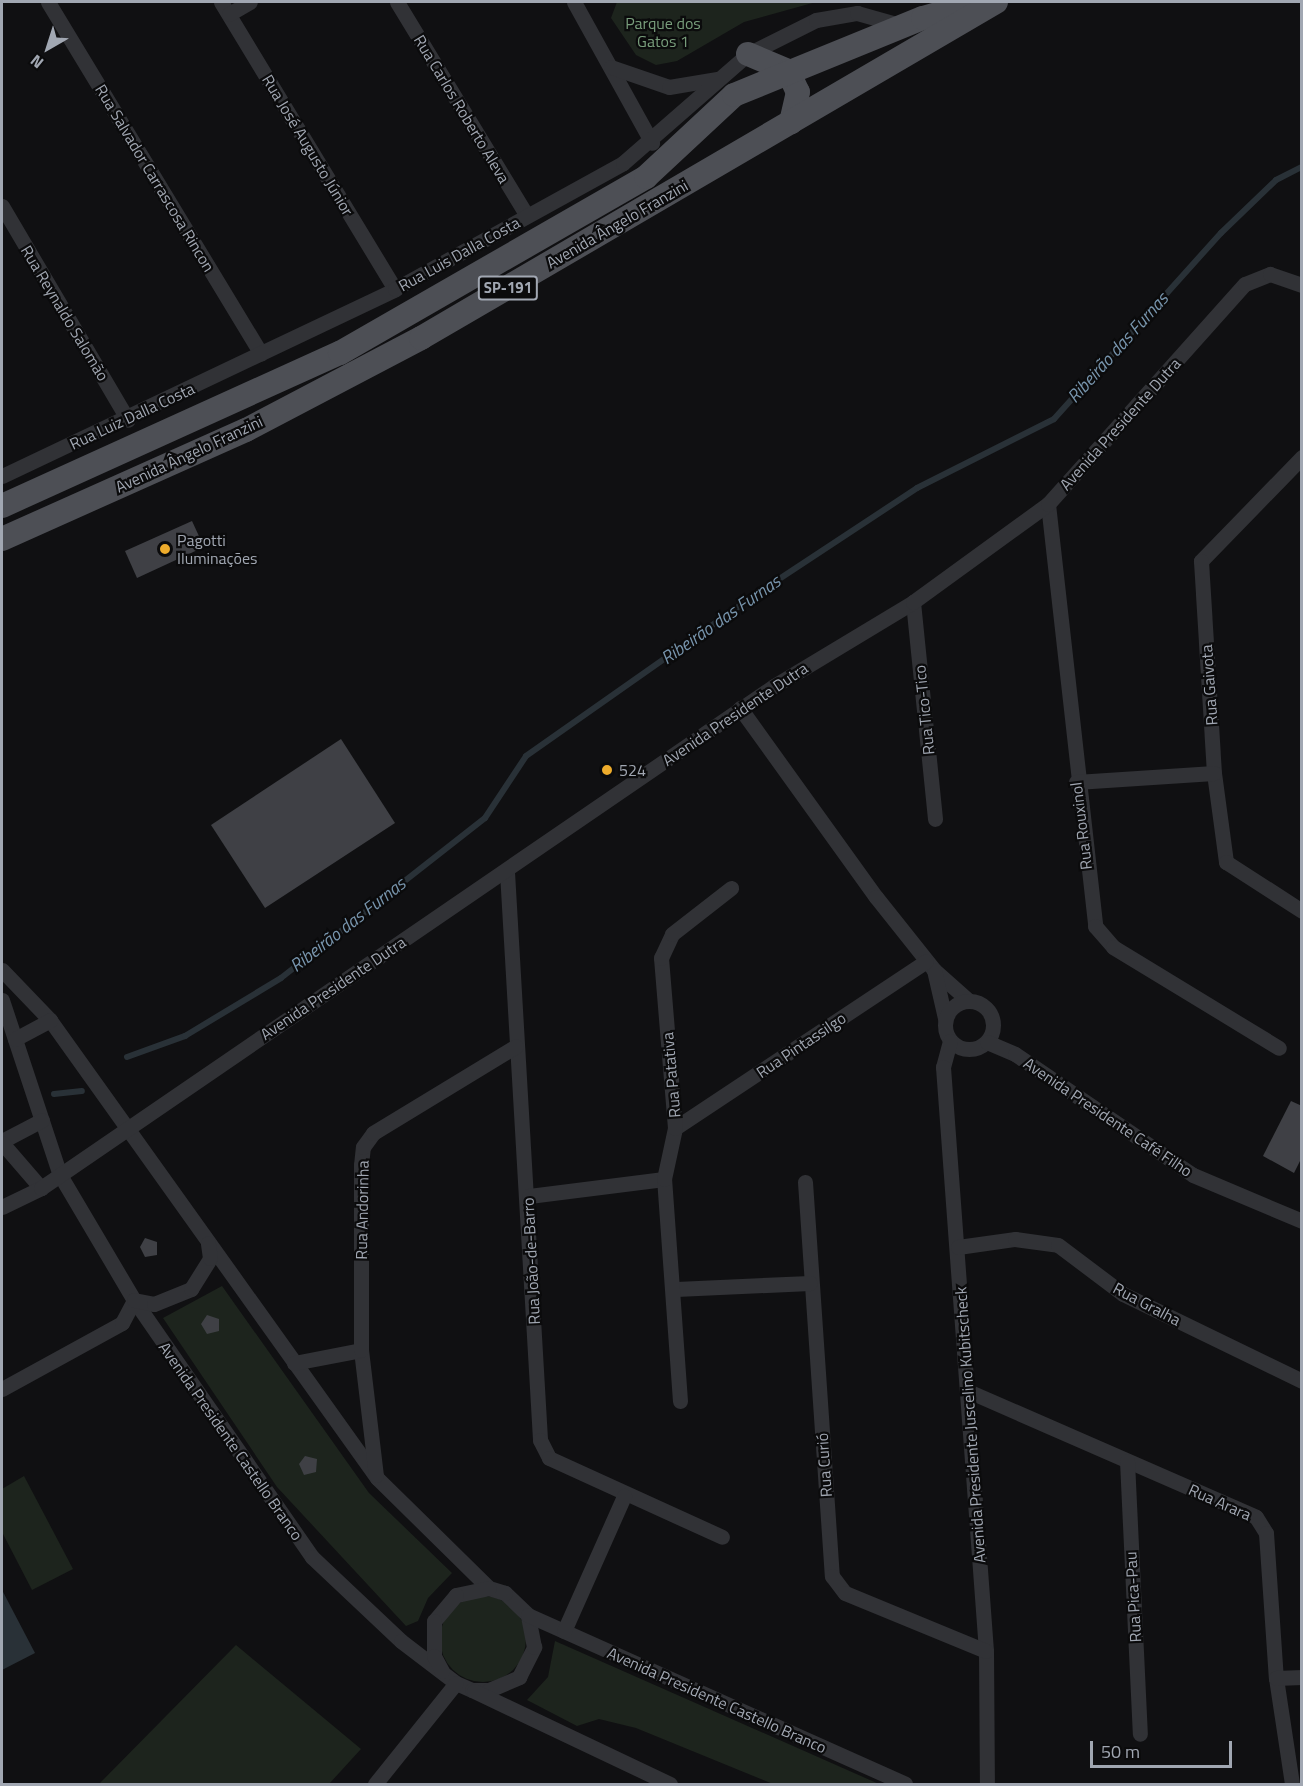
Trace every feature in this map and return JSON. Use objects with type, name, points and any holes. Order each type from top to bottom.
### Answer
[{"type":"main road","name":"Avenida Ângelo Franzini","points":[[2,506],[340,353],[646,177],[734,95],[916,15],[982,2]]},
{"type":"main road","name":"Avenida Ângelo Franzini","points":[[2,539],[277,414],[421,338],[996,2]]},
{"type":"main road","points":[[748,54],[788,71],[798,92],[791,122]]},
{"type":"street","name":"Rua Salvador Carrascosa Rincon","points":[[48,2],[261,354]]},
{"type":"street","points":[[225,8],[250,2]]},
{"type":"street","name":"Rua Carlos Roberto Aleva","points":[[398,2],[527,216]]},
{"type":"street","points":[[574,2],[652,143]]},
{"type":"street","points":[[580,2],[584,18]]},
{"type":"street","name":"Rua José Augusto Júnior","points":[[225,8],[395,289]]},
{"type":"street","name":"Rua Luis Dalla Costa","points":[[261,354],[395,289],[652,143],[717,79],[748,54],[816,20],[857,13],[916,15]]},
{"type":"street","points":[[915,50],[916,15]]},
{"type":"street","points":[[611,67],[669,87],[717,79]]},
{"type":"street","name":"Rua Reynaldo Salomão","points":[[2,206],[128,420]]},
{"type":"street","name":"Avenida Presidente Dutra","points":[[2,1208],[60,1175],[126,1126],[507,872],[741,708],[913,602],[1048,504],[1245,284],[1270,274],[1302,285]]},
{"type":"street","name":"Rua Luiz Dalla Costa","points":[[2,476],[128,420],[261,354]]},
{"type":"street","name":"Rua Gaivota","points":[[1302,457],[1201,561],[1214,773],[1226,862],[1262,890],[1302,911]]},
{"type":"street","name":"Rua Rouxinol","points":[[1048,504],[1076,782],[1092,912],[1101,937],[1279,1048]]},
{"type":"street","name":"Rua Tico-Tico","points":[[913,602],[935,819]]},
{"type":"street","points":[[741,708],[930,966],[968,1000],[989,1012],[993,1027],[980,1045],[943,1067]]},
{"type":"street","points":[[1076,782],[1214,773]]},
{"type":"street","name":"Rua João-de-Barro","points":[[507,872],[516,1046],[529,1196],[540,1440],[549,1458],[624,1496],[722,1538]]},
{"type":"street","name":"Rua Patativa","points":[[680,1401],[675,1289],[664,1179],[675,1128],[664,945],[731,888]]},
{"type":"street","points":[[930,966],[950,1041],[980,1045]]},
{"type":"street","name":"Rua Pintassilgo","points":[[675,1128],[930,966]]},
{"type":"street","points":[[2,970],[50,1020],[376,1478],[489,1588],[505,1593],[528,1615],[534,1647],[519,1677],[489,1690],[472,1690]]},
{"type":"street","name":"Avenida Presidente Castello Branco","points":[[2,1000],[60,1175],[134,1300],[287,1527],[401,1641],[442,1671]]},
{"type":"street","points":[[945,1018],[954,1005],[968,1000]]},
{"type":"street","name":"Avenida Presidente Café Filho","points":[[989,1012],[1015,1054]]},
{"type":"street","points":[[15,1039],[50,1020]]},
{"type":"street","name":"Avenida Presidente Juscelino Kubitscheck","points":[[950,1041],[943,1067],[986,1651],[987,1785]]},
{"type":"street","name":"Avenida Presidente Café Filho","points":[[980,1045],[1015,1054],[1193,1175],[1302,1221]]},
{"type":"street","name":"Rua Andorinha","points":[[376,1478],[361,1350],[363,1147],[373,1133],[516,1046]]},
{"type":"street","points":[[40,1188],[2,1142],[42,1120]]},
{"type":"street","points":[[529,1196],[664,1179]]},
{"type":"street","name":"Rua Curió","points":[[806,1182],[810,1283],[832,1576],[845,1593],[986,1651]]},
{"type":"street","name":"Rua Gralha","points":[[958,1247],[1015,1239],[1058,1245],[1123,1294],[1302,1381]]},
{"type":"street","points":[[2,1389],[122,1323],[134,1300],[154,1304],[191,1289],[210,1258],[208,1242]]},
{"type":"street","points":[[675,1289],[810,1283]]},
{"type":"street","points":[[294,1363],[361,1350]]},
{"type":"street","name":"Rua Arara","points":[[968,1391],[1257,1517],[1266,1533],[1276,1678],[1292,1785]]},
{"type":"street","name":"Rua Pica-Pau","points":[[1127,1461],[1140,1734]]},
{"type":"street","points":[[564,1631],[624,1496]]},
{"type":"street","points":[[489,1588],[456,1595],[434,1621],[432,1647],[442,1671],[456,1683],[670,1785]]},
{"type":"street","name":"Avenida Presidente Castello Branco","points":[[528,1615],[905,1785]]},
{"type":"street","points":[[1276,1678],[1302,1677]]},
{"type":"street","points":[[375,1785],[456,1683]]},
{"type":"green space","name":"Parque dos Gatos 1","points":[[617,2],[816,2],[744,22],[677,61],[656,65],[636,55],[611,18]]},
{"type":"green space","points":[[222,1286],[369,1493],[452,1573],[428,1598],[418,1621],[406,1626],[277,1487],[163,1318]]},
{"type":"green space","points":[[24,1476],[73,1569],[32,1590],[2,1532],[2,1489]]},
{"type":"green space","points":[[483,1596],[499,1600],[513,1609],[522,1623],[526,1639],[522,1655],[513,1669],[499,1678],[483,1682],[467,1678],[453,1669],[444,1655],[440,1639],[444,1623],[453,1609],[467,1600]]},
{"type":"green space","points":[[555,1641],[879,1784],[773,1784],[636,1728],[599,1719],[577,1726],[527,1700],[548,1677]]},
{"type":"green space","points":[[236,1645],[361,1749],[329,1784],[99,1784]]},
{"type":"shaded area","points":[[2,1590],[35,1653],[2,1670]]},
{"type":"building","name":"Pagotti Iluminações","points":[[192,521],[204,547],[137,578],[125,551]]},
{"type":"building","points":[[341,739],[395,823],[265,908],[211,825]]},
{"type":"building","points":[[1291,1101],[1302,1106],[1302,1157],[1294,1173],[1263,1156]]},
{"type":"building","points":[[145,1238],[157,1242],[157,1255],[145,1257],[140,1247]]},
{"type":"building","points":[[207,1315],[219,1319],[219,1331],[207,1334],[201,1324]]},
{"type":"building","points":[[305,1456],[317,1459],[316,1472],[304,1475],[299,1464]]},
{"type":"waterway","name":"Ribeirão das Furnas","points":[[127,1057],[185,1036],[281,978],[485,818],[526,756],[761,591],[917,488],[1054,419],[1221,233],[1276,180],[1302,167]]},
{"type":"waterway","name":"Ribeirão das Furnas","points":[[54,1094],[82,1091]]},
{"type":"place","name":"Pagotti Iluminações","points":[[165,549]]},
{"type":"place","name":"524","points":[[607,770]]}]
